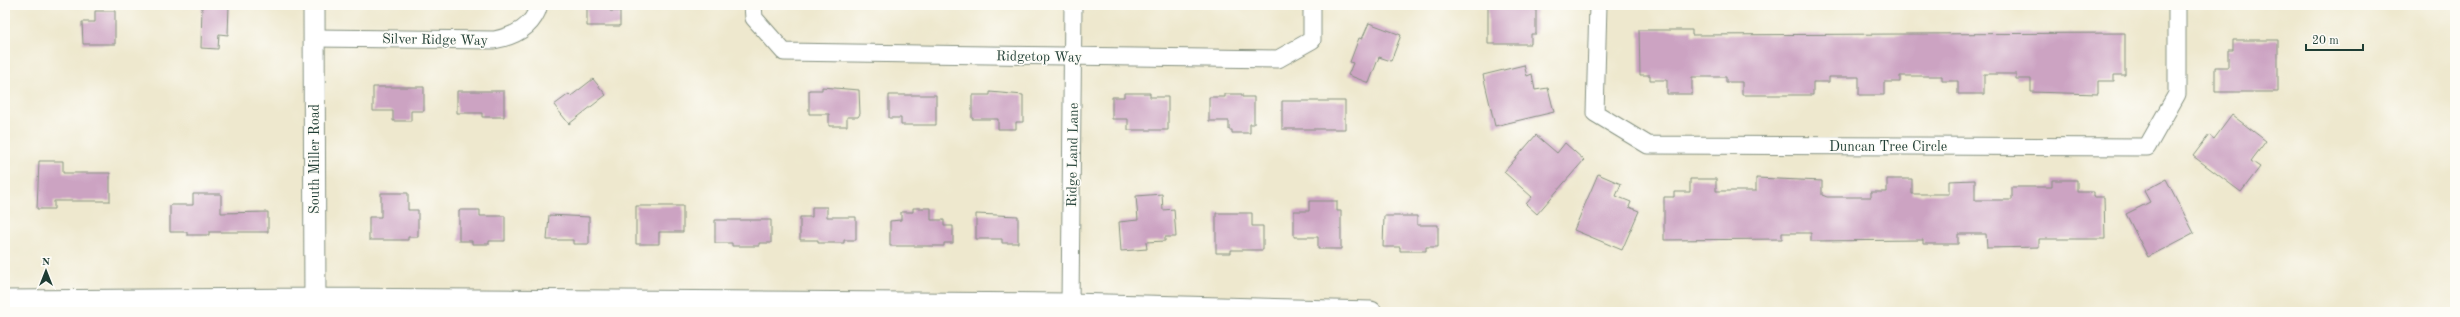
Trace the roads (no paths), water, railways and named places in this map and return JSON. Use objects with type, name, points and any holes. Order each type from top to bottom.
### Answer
[{"type":"street","name":"South Miller Road","points":[[314,5],[315,305]]},
{"type":"street","name":"Silver Ridge Way","points":[[314,38],[494,40],[512,35],[526,27],[533,21],[539,5]]},
{"type":"street","name":"Ridgetop Way","points":[[753,5],[754,18],[784,52],[1278,59],[1312,40],[1312,5]]},
{"type":"street","name":"Ridge Land Lane","points":[[1070,304],[1073,5]]},
{"type":"street","name":"Duncan Tree Circle","points":[[1598,5],[1595,113],[1648,145],[2124,147],[2147,147],[2177,94],[2177,5]]},
{"type":"street","points":[[5,301],[54,307],[315,305],[1070,304],[1371,312]]}]
